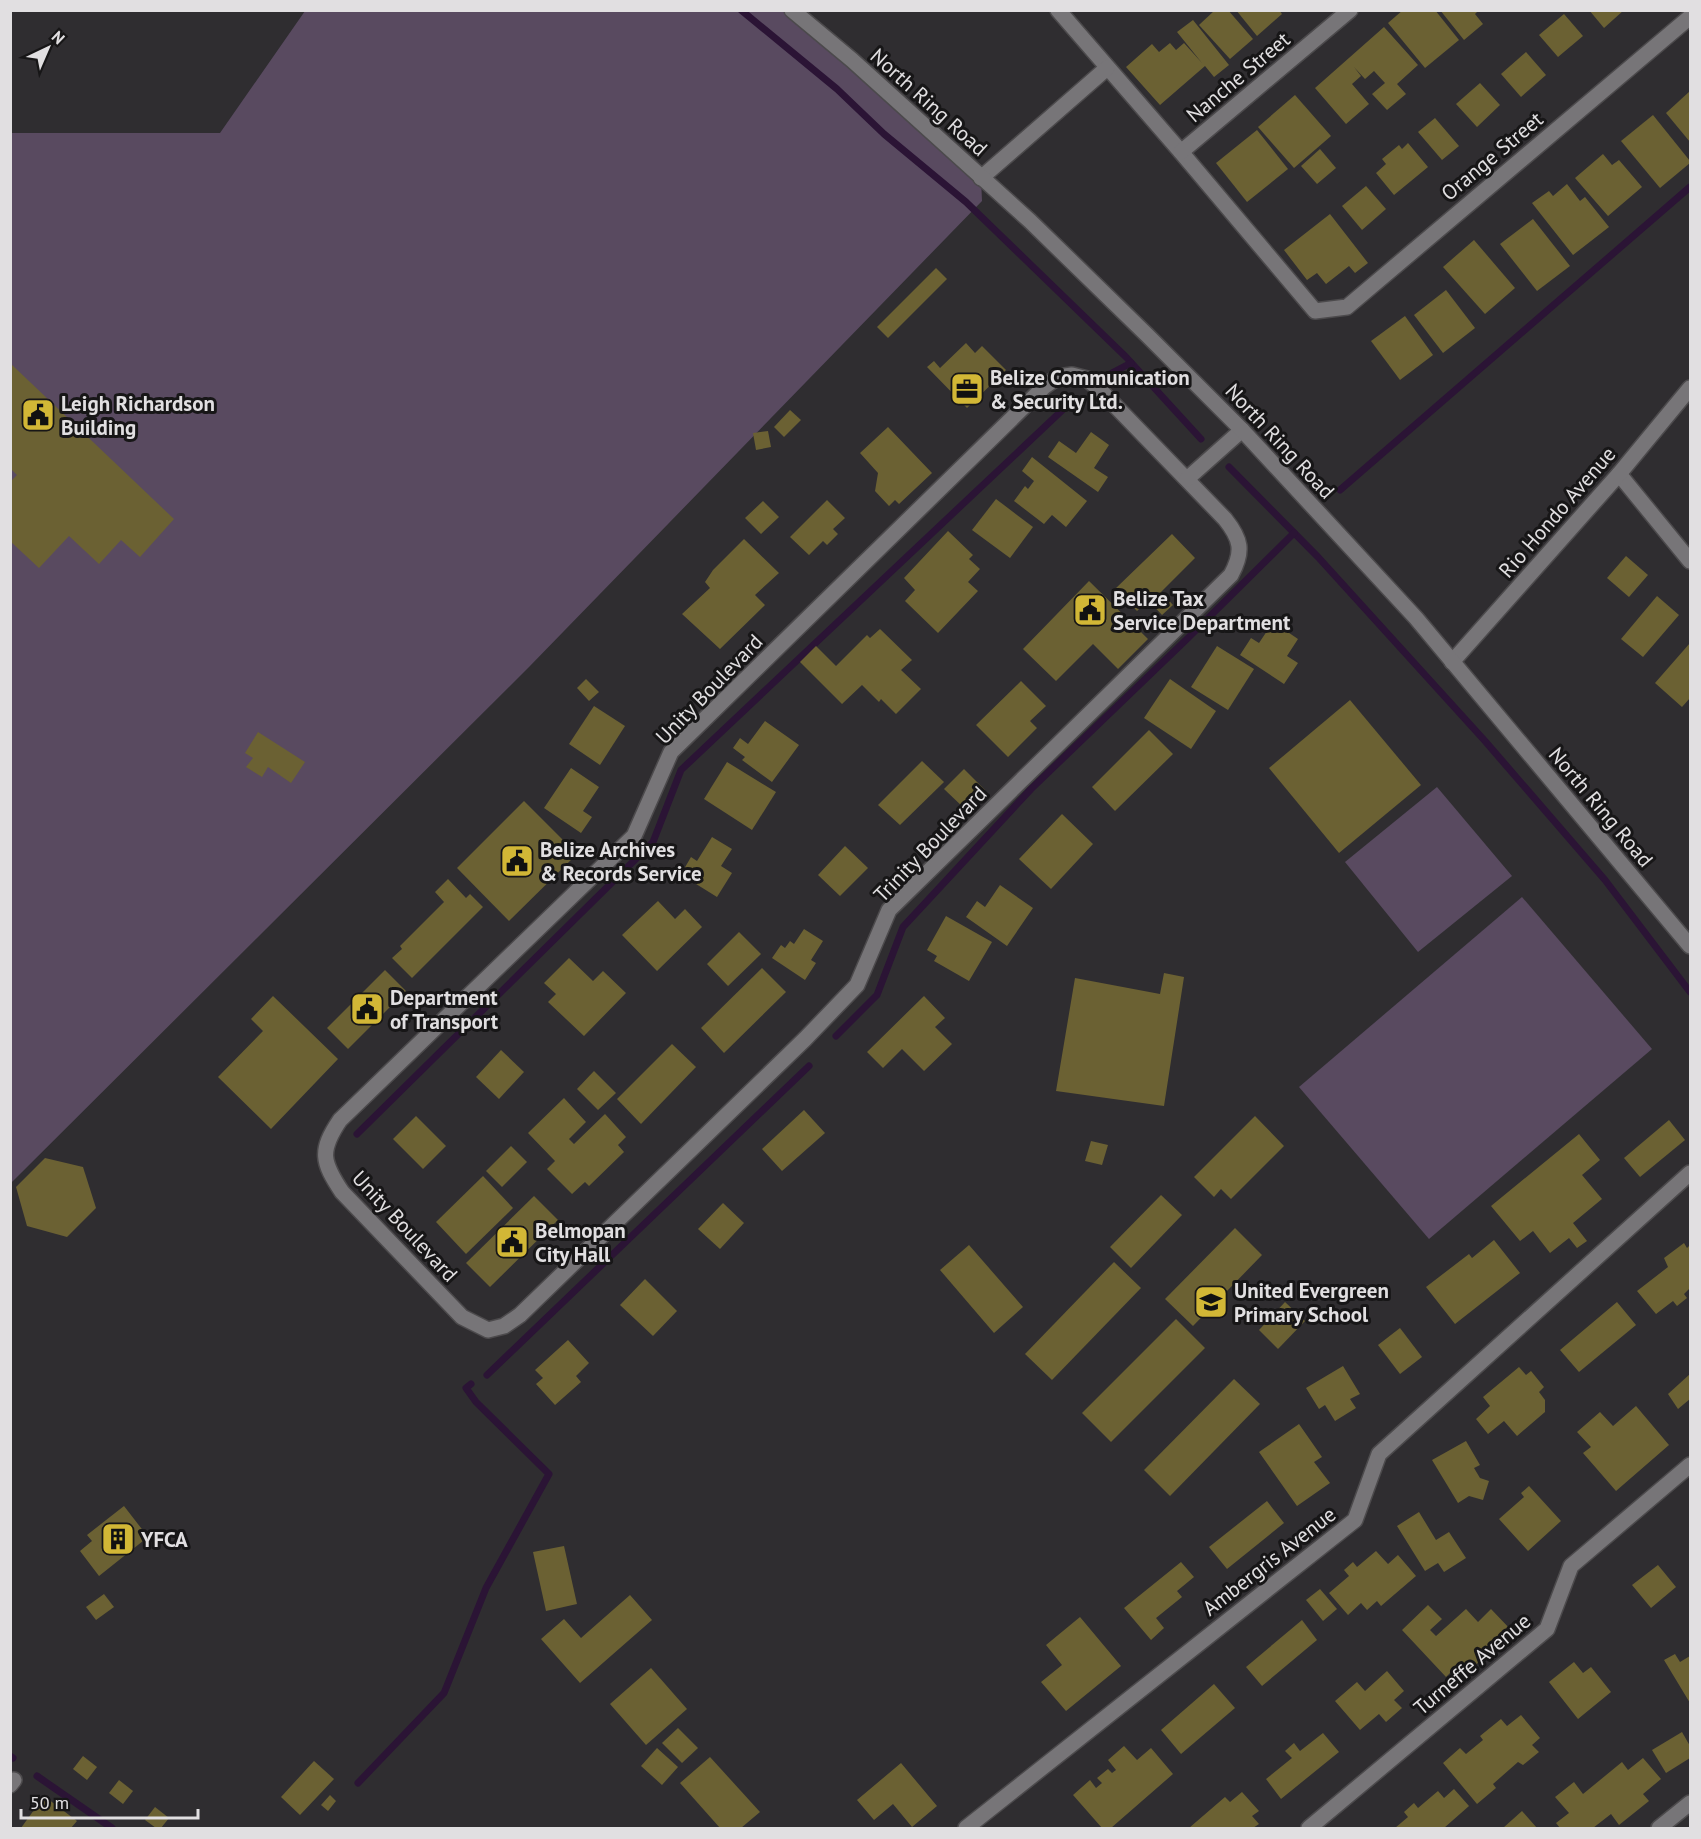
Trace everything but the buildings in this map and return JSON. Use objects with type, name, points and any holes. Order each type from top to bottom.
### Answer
[{"type":"street","name":"North Ring Road","points":[[792,10],[852,60],[1047,237],[1242,430],[1416,618],[1690,946]]},
{"type":"street","points":[[1058,10],[1181,152]]},
{"type":"street","name":"Nanche Street","points":[[1181,152],[1350,10]]},
{"type":"street","name":"Orange Street","points":[[1181,152],[1315,311],[1347,307],[1690,17]]},
{"type":"street","points":[[981,178],[1107,68]]},
{"type":"street","name":"Unity Boulevard","points":[[488,1330],[462,1317],[342,1192],[329,1173],[324,1154],[330,1135],[340,1120],[634,836],[671,752],[1045,386],[1058,377],[1072,375],[1087,380],[1100,389],[1186,479]]},
{"type":"street","name":"Rio Hondo Avenue","points":[[1452,662],[1619,474],[1690,388]]},
{"type":"street","points":[[1186,479],[1242,430]]},
{"type":"street","points":[[1619,474],[1690,561]]},
{"type":"street","name":"Trinity Boulevard","points":[[488,1330],[504,1326],[520,1315],[805,1039],[857,985],[890,910],[1231,575],[1238,563],[1240,546],[1234,531],[1186,479]]},
{"type":"street","name":"Ambergris Avenue","points":[[966,1828],[1355,1520],[1379,1454],[1690,1173]]},
{"type":"street","name":"Turneffe Avenue","points":[[1309,1828],[1547,1629],[1571,1566],[1690,1465]]},
{"type":"street","points":[[1659,1828],[1690,1803]]},
{"type":"shaded area","points":[[305,11],[792,11],[981,178],[982,201],[529,667],[11,1183],[11,133],[220,133]]},
{"type":"shaded area","points":[[1437,787],[1512,876],[1418,952],[1345,862]]},
{"type":"shaded area","points":[[1522,897],[1652,1049],[1429,1239],[1299,1087]]},
{"type":"waterway","points":[[741,10],[837,89],[884,134],[966,202],[1126,357],[1201,439]]},
{"type":"waterway","points":[[1340,490],[1690,187]]},
{"type":"waterway","points":[[1108,375],[1131,363]]},
{"type":"waterway","points":[[357,1134],[653,842],[681,770],[1072,401]]},
{"type":"waterway","points":[[1229,467],[1318,557],[1485,741],[1605,880],[1690,992]]},
{"type":"waterway","points":[[836,1036],[877,995],[903,927],[1031,789],[1294,533]]},
{"type":"waterway","points":[[487,1375],[809,1066]]},
{"type":"waterway","points":[[358,1783],[444,1693],[486,1588],[549,1474],[476,1402],[466,1388],[471,1384]]},
{"type":"waterway","points":[[37,1776],[112,1828]]},
{"type":"place","name":"Belize Communication & Security Ltd.","points":[[967,389]]},
{"type":"place","name":"Leigh Richardson Building","points":[[38,415]]},
{"type":"place","name":"Belize Tax Service Department","points":[[1090,610]]},
{"type":"place","name":"Belize Archives & Records Service","points":[[517,861]]},
{"type":"place","name":"Department of Transport","points":[[367,1009]]},
{"type":"place","name":"Belmopan City Hall","points":[[512,1242]]},
{"type":"place","name":"United Evergreen Primary School","points":[[1211,1302]]},
{"type":"place","name":"YFCA","points":[[118,1539]]}]
